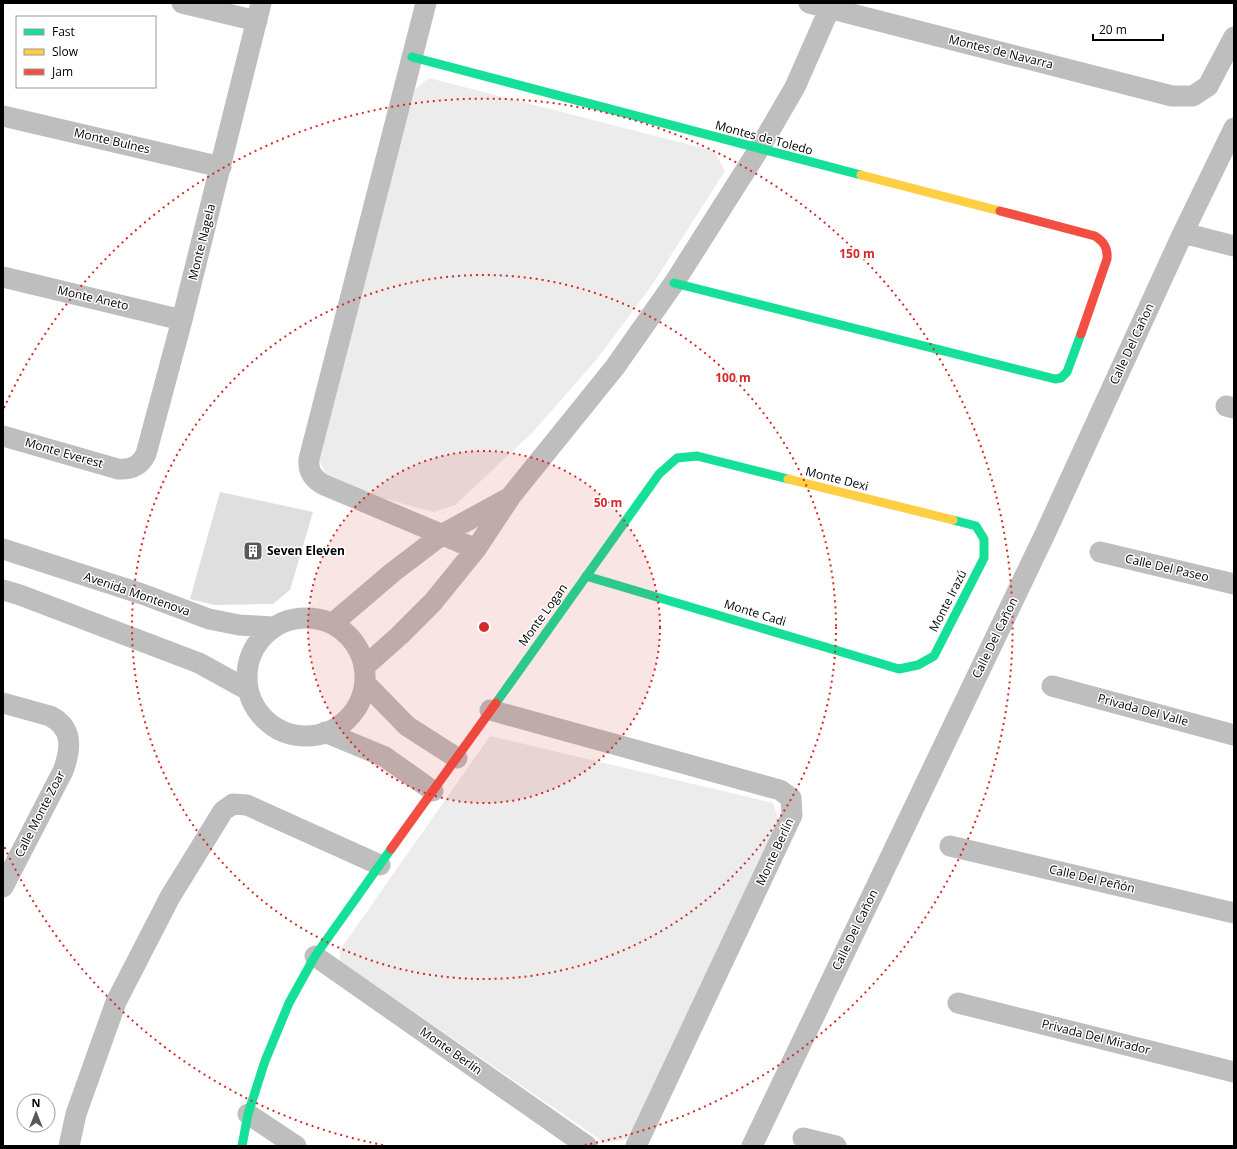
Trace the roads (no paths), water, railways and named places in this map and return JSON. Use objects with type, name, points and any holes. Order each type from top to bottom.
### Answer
[{"type":"street","points":[[182,3],[259,12]]},
{"type":"street","points":[[426,3],[309,459],[309,466],[310,472],[315,479],[322,484],[476,549]]},
{"type":"street","name":"Montes de Navarra","points":[[809,3],[831,6],[1172,96],[1193,96],[1208,86],[1234,37]]},
{"type":"street","points":[[364,675],[399,636],[433,602],[476,549],[511,496],[615,367],[674,283],[759,149],[795,87],[831,6]]},
{"type":"street","name":"Monte Nagela","points":[[125,469],[138,465],[146,454],[182,320],[259,12]]},
{"type":"street","name":"Montes de Toledo","points":[[412,57],[1095,236],[1102,240],[1108,251],[1105,265],[1068,370],[1066,375],[1061,379],[1049,379],[674,283]]},
{"type":"street","name":"Monte Bulnes","points":[[3,116],[221,167]]},
{"type":"street","name":"Calle Del Cañon","points":[[752,1146],[1042,541],[1183,233],[1234,128]]},
{"type":"street","points":[[1183,233],[1234,246]]},
{"type":"street","name":"Monte Aneto","points":[[3,277],[182,320]]},
{"type":"street","name":"Monte Everest","points":[[3,436],[111,467],[125,469]]},
{"type":"street","name":"Monte Dexi","points":[[677,458],[696,456],[976,526],[984,539]]},
{"type":"street","name":"Monte Logan","points":[[242,1146],[248,1114],[264,1062],[289,1003],[315,956],[659,474],[677,458]]},
{"type":"street","points":[[332,624],[393,572],[443,534],[511,496]]},
{"type":"street","name":"Monte Irazú","points":[[918,665],[934,656],[984,558],[984,539]]},
{"type":"street","name":"Avenida Montenova","points":[[3,549],[142,594],[209,619],[239,625],[273,627]]},
{"type":"street","name":"Calle Del Paseo","points":[[1100,552],[1234,584]]},
{"type":"street","name":"Monte Cadi","points":[[586,576],[899,669],[918,665]]},
{"type":"street","points":[[3,590],[20,594],[199,663],[248,690]]},
{"type":"street","points":[[303,618],[318,619],[332,624],[348,634],[358,649],[364,675],[360,699],[352,713],[340,725],[325,732],[309,736],[292,734],[277,728],[264,718],[254,705],[248,690],[246,672],[250,654],[260,639],[273,627],[288,620],[303,618]]},
{"type":"street","points":[[364,675],[408,726],[456,758]]},
{"type":"street","name":"Privada Del Valle","points":[[1052,686],[1234,735]]},
{"type":"street","name":"Calle Monte Zoar","points":[[3,703],[56,719],[62,724],[68,739],[68,758],[63,771],[6,874]]},
{"type":"street","name":"Monte Berlín","points":[[490,710],[780,790],[791,798],[792,815],[636,1146]]},
{"type":"street","points":[[325,732],[384,758],[433,791]]},
{"type":"street","points":[[69,1146],[76,1114],[116,1002],[170,897],[223,811],[233,804],[246,805],[380,865]]},
{"type":"street","name":"Calle Del Peñón","points":[[950,846],[1234,912]]},
{"type":"street","name":"Monte Berlín","points":[[315,956],[587,1146]]},
{"type":"street","name":"Privada Del Mirador","points":[[958,1003],[1234,1072]]},
{"type":"street","points":[[248,1114],[296,1146]]},
{"type":"street","points":[[803,1138],[836,1146]]},
{"type":"place","name":"Seven Eleven","points":[[253,551]]}]
